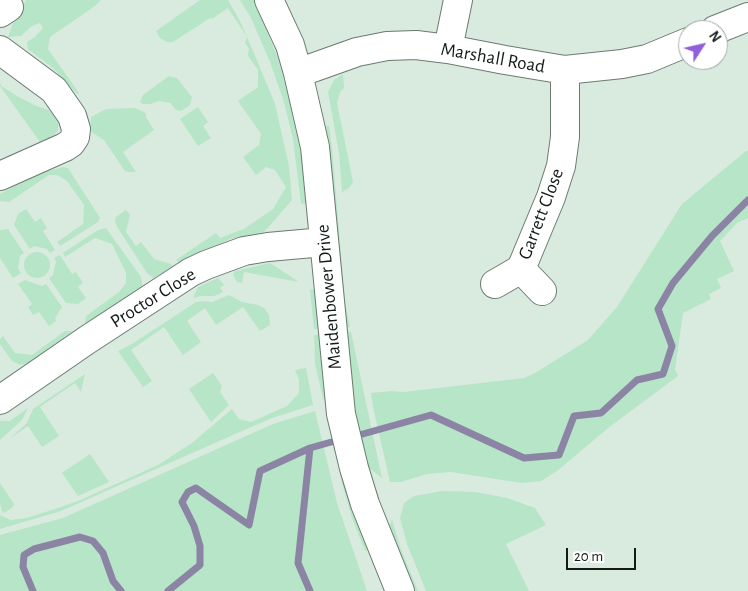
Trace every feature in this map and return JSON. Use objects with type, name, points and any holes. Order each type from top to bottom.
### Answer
[{"type":"street","name":"Maidenbower Drive","points":[[270,0],[290,45],[315,147],[341,414],[365,504],[400,591]]},
{"type":"street","points":[[448,49],[458,0]]},
{"type":"street","points":[[728,25],[748,17]]},
{"type":"street","name":"Marshall Road","points":[[298,73],[347,55],[387,46],[416,45],[448,49],[565,70],[622,64],[647,59],[678,46]]},
{"type":"street","points":[[0,50],[54,90],[72,116],[76,129],[75,137],[65,147],[0,176]]},
{"type":"street","name":"Garrett Close","points":[[495,284],[521,269],[551,197],[561,166],[565,137],[565,70]]},
{"type":"street","name":"Proctor Close","points":[[0,400],[191,272],[244,251],[324,242]]},
{"type":"street","name":"Garrett Close","points":[[521,269],[542,291]]},
{"type":"green space","points":[[26,0],[101,0],[50,37],[48,49],[79,93],[77,94],[53,68],[28,49],[27,42],[35,37],[43,28],[40,23],[32,26],[21,36],[8,37],[13,23]]},
{"type":"green space","points":[[200,0],[228,0],[247,37],[228,8],[173,42],[167,42],[160,38],[156,31]]},
{"type":"green space","points":[[240,0],[254,0],[278,58],[301,138],[307,203],[301,204],[293,139],[284,102],[270,62],[251,18]]},
{"type":"green space","points":[[247,37],[275,104],[289,166],[292,200],[264,232],[230,239],[194,257],[178,262],[176,260],[216,233],[220,238],[244,229],[273,209],[286,187],[275,170],[266,167],[256,175],[243,157],[259,145],[261,134],[238,101],[258,87],[258,70],[248,56],[249,48],[245,43]]},
{"type":"green space","points":[[343,74],[344,88],[340,92],[337,103],[353,182],[349,188],[342,192],[339,153],[328,92],[334,80]]},
{"type":"green space","points":[[169,76],[177,78],[192,97],[190,105],[181,111],[176,110],[170,103],[159,101],[143,104],[140,102],[143,95]]},
{"type":"green space","points":[[0,82],[1,86],[19,97],[54,112],[58,117],[58,131],[50,139],[40,142],[0,86]]},
{"type":"green space","points":[[198,107],[208,122],[203,126],[211,138],[198,146],[180,119]]},
{"type":"green space","points":[[135,108],[146,113],[146,117],[154,130],[123,152],[136,172],[129,172],[125,171],[104,140],[90,130],[91,117],[106,109]]},
{"type":"green space","points":[[325,126],[329,126],[332,148],[345,301],[350,327],[343,327]]},
{"type":"green space","points":[[748,151],[748,218],[737,223],[720,241],[734,271],[717,279],[721,288],[709,294],[711,299],[683,313],[675,369],[678,376],[608,428],[557,471],[541,481],[522,483],[451,472],[427,474],[401,482],[390,482],[371,393],[404,392],[524,378],[588,340],[617,307],[682,204]]},
{"type":"green space","points":[[63,167],[68,168],[100,218],[98,222],[60,246],[57,242],[83,224],[84,205],[67,181],[57,175],[49,175],[9,202],[0,201],[0,194],[37,174]]},
{"type":"green space","points":[[26,209],[35,222],[41,218],[47,228],[43,231],[55,250],[50,253],[47,249],[34,246],[30,249],[14,225],[18,214]]},
{"type":"green space","points":[[126,210],[130,215],[126,232],[136,246],[141,242],[154,259],[171,264],[172,267],[153,278],[147,273],[115,221],[116,217]]},
{"type":"green space","points":[[106,228],[141,277],[143,287],[85,324],[86,316],[119,292],[126,283],[126,273],[112,244],[95,238],[65,257],[63,253],[98,230]]},
{"type":"green space","points":[[8,229],[24,253],[20,256],[18,268],[21,273],[13,278],[0,258],[0,230]]},
{"type":"green space","points":[[37,252],[46,256],[50,265],[46,274],[37,278],[28,274],[24,265],[28,256]]},
{"type":"green space","points":[[60,255],[72,274],[76,272],[83,283],[78,287],[86,298],[78,304],[66,303],[49,278],[53,275],[56,261],[54,258]]},
{"type":"green space","points":[[270,263],[299,282],[244,272],[242,283],[237,282],[233,275],[235,271]]},
{"type":"green space","points":[[218,278],[224,285],[220,288],[223,292],[214,296],[193,298],[198,287]]},
{"type":"green space","points":[[25,280],[42,286],[46,284],[62,307],[55,318],[56,321],[49,326],[39,312],[33,315],[28,307],[32,304],[18,284]]},
{"type":"green space","points":[[310,289],[315,290],[319,329],[314,329]]},
{"type":"green space","points":[[229,295],[242,302],[264,308],[269,315],[270,325],[260,331],[243,307],[216,325],[205,308],[187,321],[201,342],[183,355],[164,327],[131,350],[152,381],[143,387],[118,351],[132,344],[196,302],[212,302]]},
{"type":"green space","points":[[65,331],[73,331],[28,363],[20,365],[12,361],[0,344],[0,339],[3,336],[15,353],[32,355]]},
{"type":"green space","points":[[343,332],[351,332],[382,478],[368,467],[352,406]]},
{"type":"green space","points":[[314,335],[319,335],[325,400],[323,399],[315,363]]},
{"type":"green space","points":[[306,368],[313,405],[272,418],[61,511],[0,529],[0,515],[11,520],[26,518],[52,510],[78,501],[158,465],[192,443],[232,409],[239,419],[251,422],[287,406],[299,393],[299,379],[295,370]]},
{"type":"green space","points":[[213,373],[222,386],[220,392],[229,405],[211,422],[189,389]]},
{"type":"green space","points":[[85,374],[81,392],[75,383],[40,407],[59,436],[42,447],[28,426],[9,439],[27,423],[33,409]]},
{"type":"green space","points":[[28,408],[22,420],[0,440],[0,421],[10,421]]},
{"type":"green space","points":[[315,411],[337,503],[367,591],[0,591],[0,535],[63,518],[273,424]]},
{"type":"green space","points":[[90,454],[109,482],[78,496],[62,473]]},
{"type":"green space","points":[[344,479],[369,548],[365,551],[352,518],[341,480]]},
{"type":"green space","points":[[0,483],[14,504],[13,507],[4,513],[0,503]]},
{"type":"green space","points":[[442,491],[475,492],[507,498],[535,508],[546,525],[506,544],[529,591],[426,591],[407,544],[400,518],[404,503],[414,496]]},
{"type":"green space","points":[[392,519],[400,547],[418,591],[414,591],[390,533],[389,528]]},
{"type":"waterway","points":[[352,437],[431,415],[524,458],[559,455],[574,416],[601,413],[637,380],[663,374],[672,346],[658,309],[673,283],[712,236],[748,200]]},
{"type":"waterway","points":[[168,591],[200,565],[200,546],[194,526],[182,502],[188,492],[196,488],[249,525],[260,471],[310,448],[342,439]]},
{"type":"waterway","points":[[310,448],[298,563],[310,591]]},
{"type":"waterway","points":[[33,591],[23,567],[24,555],[34,549],[80,537],[93,541],[103,553],[113,581],[121,591]]}]
